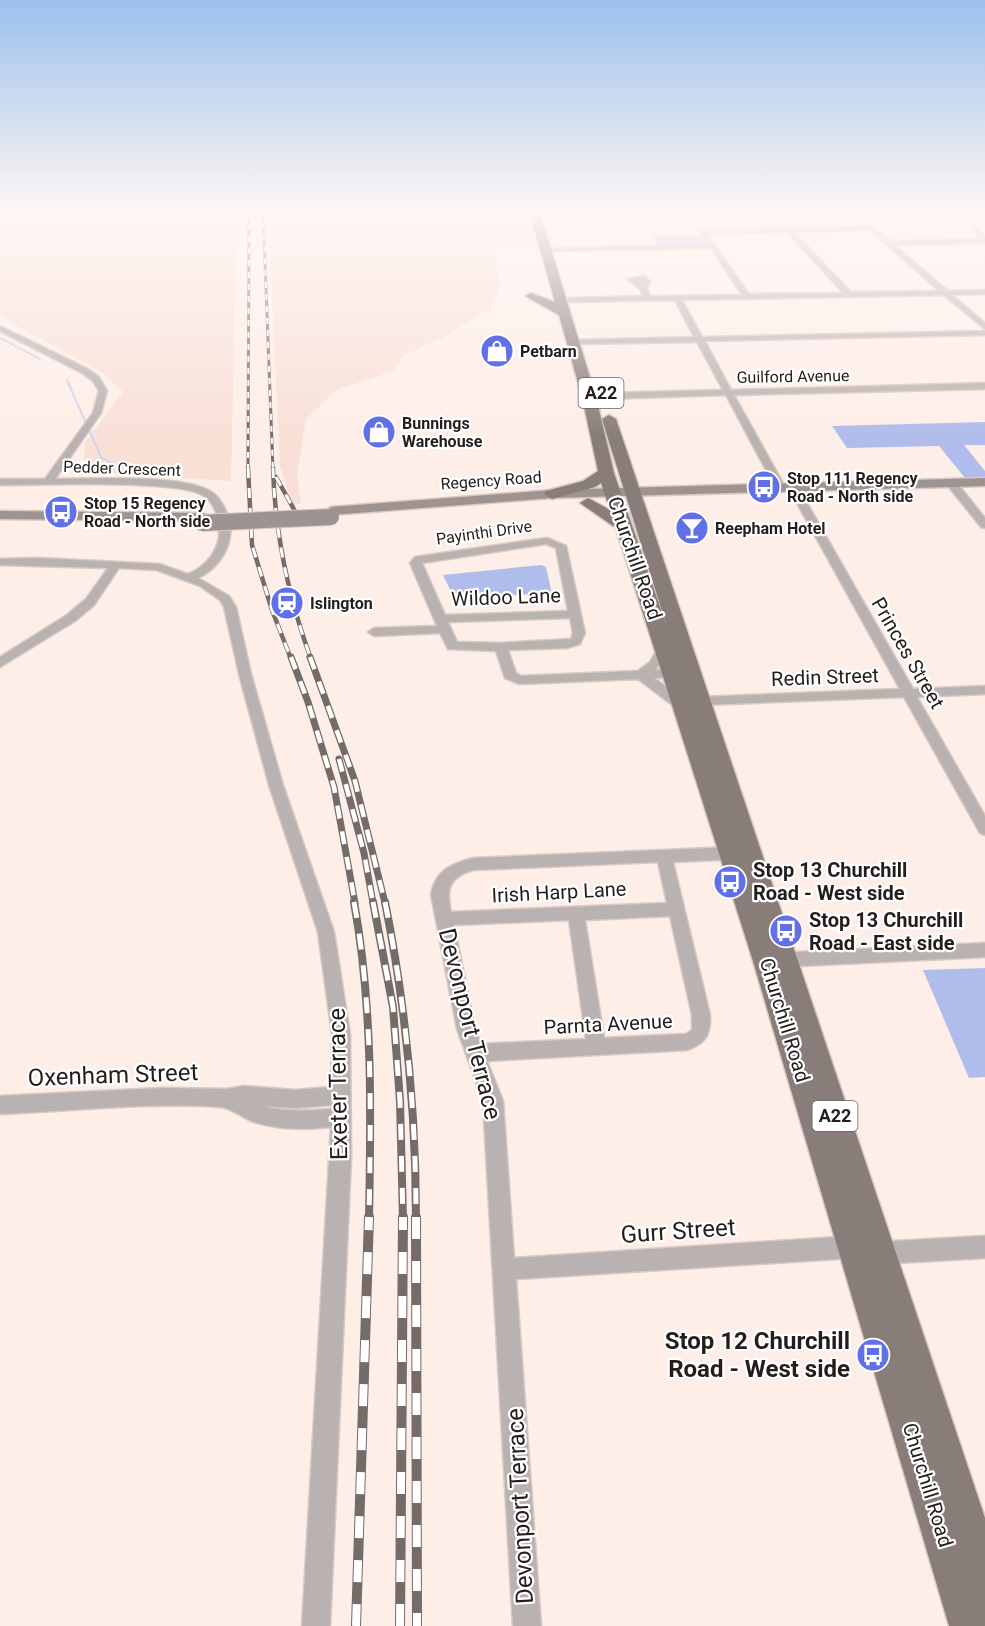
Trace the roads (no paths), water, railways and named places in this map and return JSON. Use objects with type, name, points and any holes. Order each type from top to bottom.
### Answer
[{"type":"main road","name":"Churchill Road","points":[[555,286],[564,313],[602,396],[624,502],[664,648],[683,673]]},
{"type":"main road","name":"Churchill Road","points":[[564,286],[570,300],[606,473],[624,502],[683,673],[776,961],[866,1250],[971,1626]]},
{"type":"main road","points":[[556,289],[531,296],[548,302],[564,313]]},
{"type":"main road","points":[[552,494],[589,484],[606,473]]},
{"type":"main road","name":"Regency Road","points":[[0,522],[202,520],[798,496],[955,488],[985,483]]},
{"type":"main road","name":"Regency Road","points":[[331,514],[552,494],[624,502],[780,488],[955,488],[985,491]]},
{"type":"main road","points":[[588,503],[624,502]]},
{"type":"main road","name":"Regency Road","points":[[0,515],[202,520]]},
{"type":"main road","name":"Churchill Road","points":[[866,1250],[985,1581]]},
{"type":"street","points":[[739,286],[747,297]]},
{"type":"street","points":[[841,286],[849,295]]},
{"type":"street","points":[[939,286],[985,327]]},
{"type":"street","points":[[643,288],[648,299]]},
{"type":"street","points":[[570,300],[985,292]]},
{"type":"street","points":[[677,298],[780,488]]},
{"type":"street","points":[[0,328],[96,379],[103,397],[92,421],[48,482]]},
{"type":"street","points":[[579,342],[985,333]]},
{"type":"street","name":"Guilford Avenue","points":[[602,396],[985,386]]},
{"type":"street","name":"Pedder Crescent","points":[[0,482],[159,484],[187,486],[209,493],[218,506],[226,534],[223,544],[206,569],[189,578]]},
{"type":"street","points":[[955,488],[985,525]]},
{"type":"street","name":"Princes Street","points":[[798,496],[985,829]]},
{"type":"street","name":"Payinthi Drive","points":[[547,541],[561,546],[579,633],[576,641],[567,644],[501,647],[452,646],[441,624],[416,563],[419,559],[547,541]]},
{"type":"street","points":[[0,563],[113,569],[189,578]]},
{"type":"street","points":[[0,663],[71,618],[90,602],[113,569]]},
{"type":"street","name":"Exeter Terrace","points":[[189,578],[216,591],[230,607],[245,674],[276,785],[326,932],[340,1034],[341,1106],[316,1626]]},
{"type":"street","name":"Wildoo Lane","points":[[374,632],[441,624],[575,614]]},
{"type":"street","points":[[501,647],[510,675],[519,681],[683,673]]},
{"type":"street","points":[[641,675],[655,664],[664,648]]},
{"type":"street","points":[[641,675],[693,704]]},
{"type":"street","name":"Redin Street","points":[[693,704],[985,690]]},
{"type":"street","name":"Devonport Terrace","points":[[527,1626],[506,1269],[493,1101],[466,1029],[439,894],[441,882],[451,869],[473,864],[741,852]]},
{"type":"street","name":"Parnta Avenue","points":[[475,1053],[687,1042],[697,1038],[701,1033],[701,1015],[664,855]]},
{"type":"street","name":"Irish Harp Lane","points":[[444,919],[676,909]]},
{"type":"street","points":[[576,912],[596,1047]]},
{"type":"street","points":[[776,961],[985,950]]},
{"type":"street","name":"Oxenham Street","points":[[0,1105],[172,1096],[227,1098],[240,1108],[282,1119],[305,1121],[341,1106]]},
{"type":"street","name":"Gurr Street","points":[[506,1269],[866,1250],[985,1247]]},
{"type":"waterway","points":[[0,338],[40,359]]},
{"type":"waterway","points":[[67,380],[101,457],[115,465],[149,470]]},
{"type":"waterway","points":[[138,468],[163,472]]},
{"type":"railway","points":[[248,468],[249,286]]},
{"type":"railway","points":[[266,286],[273,470]]},
{"type":"railway","points":[[248,468],[252,545],[272,610],[291,659]]},
{"type":"railway","points":[[273,468],[274,493],[284,565],[289,589],[311,659]]},
{"type":"railway","points":[[276,477],[296,513]]},
{"type":"railway","points":[[291,657],[308,702],[334,787],[355,903]]},
{"type":"railway","points":[[310,657],[355,781],[385,903]]},
{"type":"railway","points":[[339,759],[364,853],[373,903]]},
{"type":"railway","points":[[354,902],[368,1020],[369,1219]]},
{"type":"railway","points":[[373,902],[393,1007],[400,1101],[403,1219]]},
{"type":"railway","points":[[385,902],[399,981],[412,1099],[416,1217]]},
{"type":"railway","points":[[356,1626],[369,1217]]},
{"type":"railway","points":[[416,1217],[417,1626]]},
{"type":"railway","points":[[400,1626],[403,1219]]},
{"type":"place","name":"Petbarn","points":[[497,351]]},
{"type":"place","name":"Bunnings Warehouse","points":[[379,432]]},
{"type":"place","name":"Stop 111 Regency Road - North side","points":[[764,487]]},
{"type":"place","name":"Stop 15 Regency Road - North side","points":[[61,512]]},
{"type":"place","name":"Reepham Hotel","points":[[692,528]]},
{"type":"place","name":"Islington","points":[[287,603]]},
{"type":"place","name":"Stop 13 Churchill Road - West side","points":[[730,882]]},
{"type":"place","name":"Stop 13 Churchill Road - East side","points":[[786,931]]},
{"type":"place","name":"Stop 12 Churchill Road - West side","points":[[873,1355]]}]
